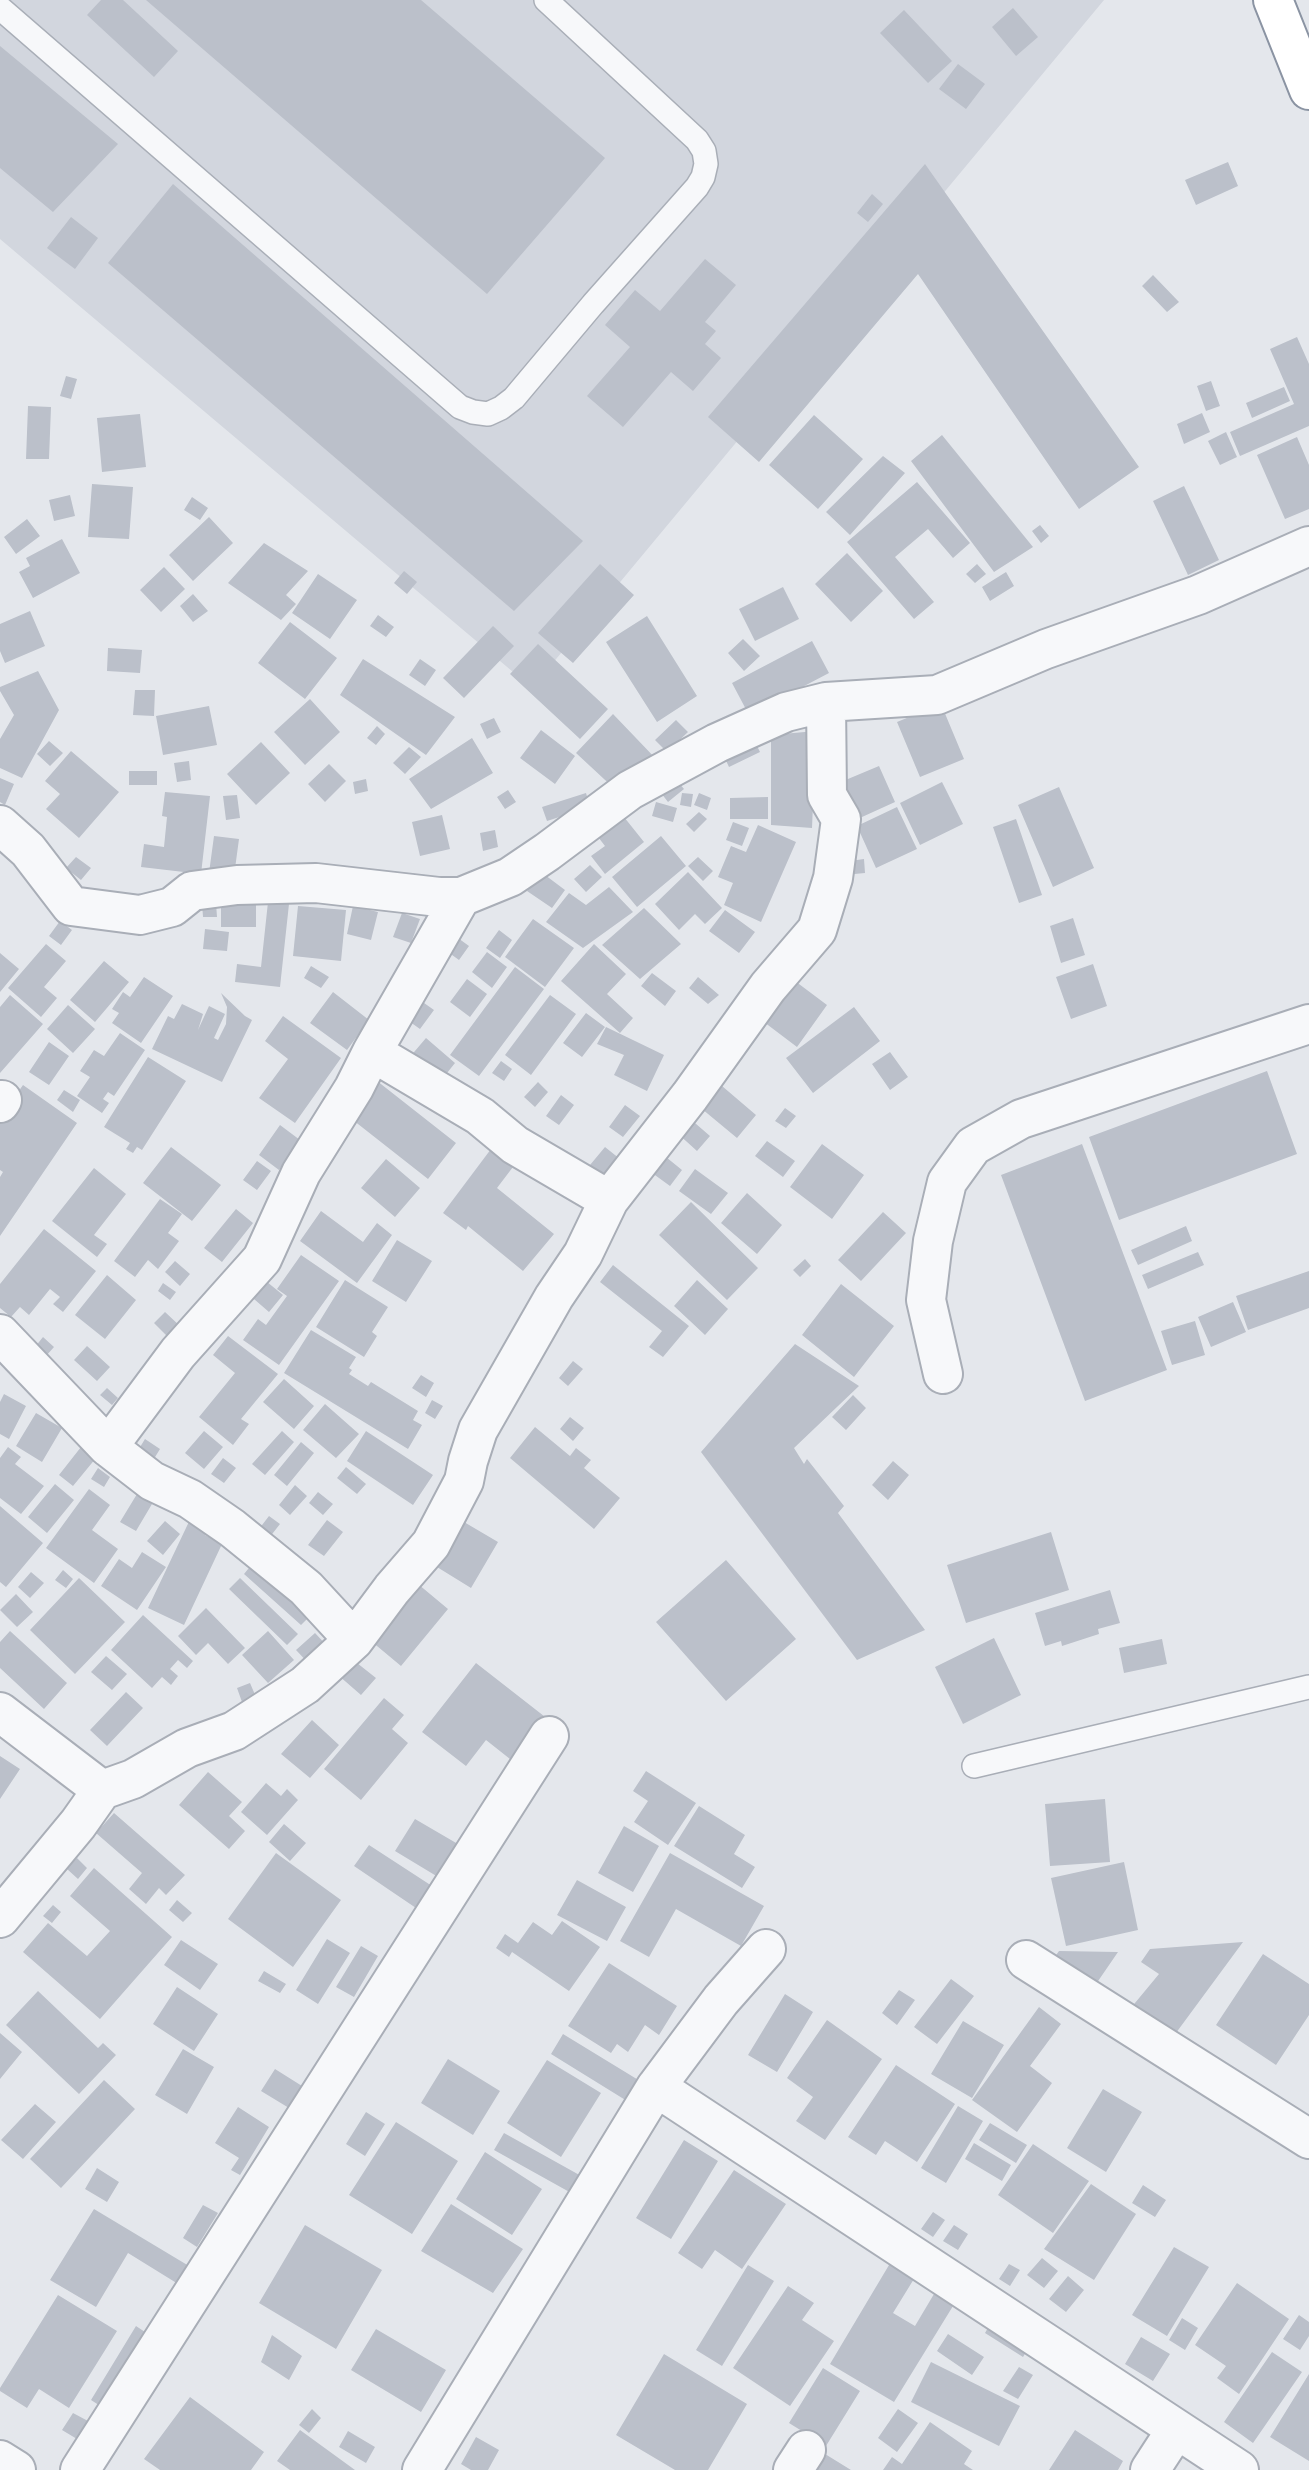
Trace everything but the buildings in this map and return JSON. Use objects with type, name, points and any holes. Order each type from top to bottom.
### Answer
[{"type":"highway","points":[[1273,0],[1309,90]]},
{"type":"street","points":[[0,825],[28,850],[71,906],[140,915],[172,907],[192,891],[237,885],[316,883],[439,897],[461,897],[510,877],[630,790],[707,749],[786,712],[825,702],[937,695],[1046,649],[1198,595],[1309,546]]},
{"type":"street","points":[[0,1918],[78,1824],[102,1790],[133,1779],[187,1748],[234,1731],[305,1685],[354,1640],[431,1544],[464,1481],[478,1430],[554,1297],[583,1254],[609,1200],[690,1096],[768,987],[817,930],[833,878],[841,819],[827,795],[825,702]]},
{"type":"street","points":[[108,1447],[178,1353],[262,1258],[301,1173],[354,1088],[461,897]]},
{"type":"street","points":[[943,1374],[926,1300],[933,1241],[947,1181],[973,1146],[1021,1119],[1309,1024]]},
{"type":"street","points":[[372,1052],[480,1116],[515,1145],[609,1200]]},
{"type":"street","points":[[0,1334],[108,1447],[152,1480],[190,1499],[232,1528],[306,1588],[354,1640]]},
{"type":"street","points":[[0,1712],[102,1790]]},
{"type":"street","points":[[79,2470],[549,1736]]},
{"type":"street","points":[[422,2470],[656,2087],[721,2000],[766,1949]]},
{"type":"street","points":[[1026,1960],[1309,2139]]},
{"type":"street","points":[[656,2087],[1239,2470]]},
{"type":"street","points":[[1150,2470],[1176,2430]]},
{"type":"street","points":[[0,2460],[16,2470]]},
{"type":"lane","points":[[0,8],[460,407],[488,414],[514,398],[696,187],[703,177],[706,164],[704,151],[697,140],[547,0]]},
{"type":"lane","points":[[974,1766],[1309,1687]]},
{"type":"shaded area","points":[[0,0],[1104,0],[532,688],[0,239]]}]
